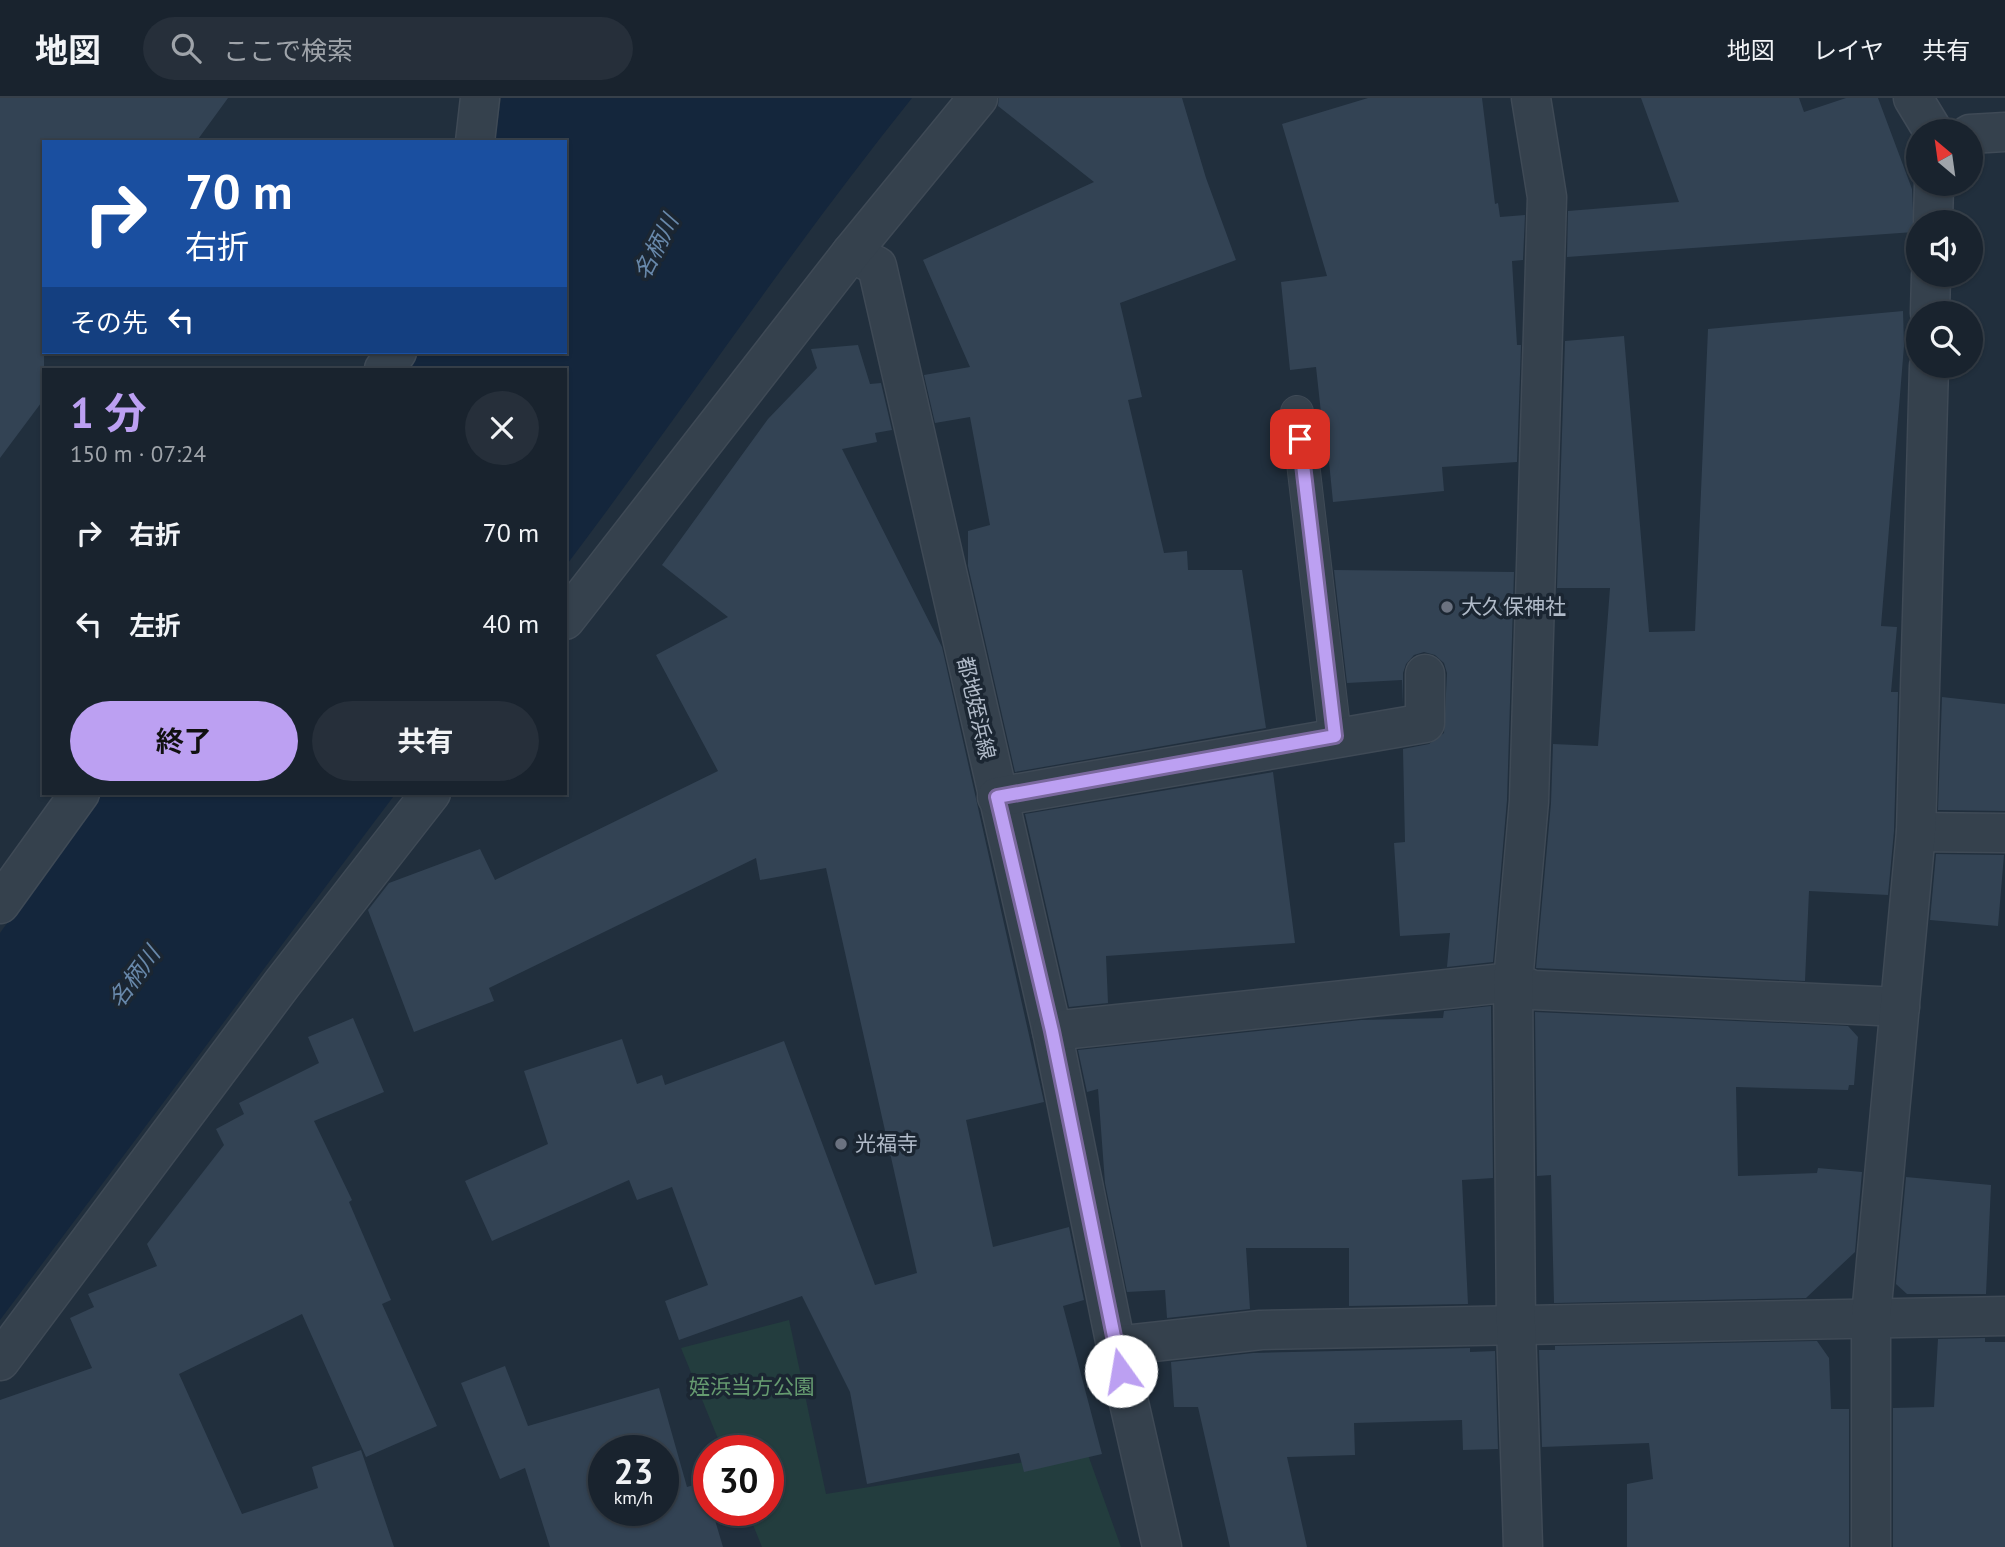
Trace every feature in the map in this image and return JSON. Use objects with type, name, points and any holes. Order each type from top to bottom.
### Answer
[{"type":"street","points":[[475,140],[480,98]]},
{"type":"street","points":[[567,617],[851,253],[978,98]]},
{"type":"street","points":[[1523,1547],[1516,1325],[1513,982],[1528,801],[1547,197],[1531,98]]},
{"type":"street","points":[[1913,98],[1926,119]]},
{"type":"street","points":[[1983,133],[2005,132]]},
{"type":"street","name":"都地姪浜線","points":[[851,253],[877,266],[1052,1031],[1116,1346],[1162,1547]]},
{"type":"street","points":[[385,368],[395,354]]},
{"type":"street","points":[[1871,1547],[1871,1316],[1916,832],[1929,378]]},
{"type":"street","points":[[997,797],[1335,736],[1425,723],[1425,674]]},
{"type":"street","points":[[0,904],[79,795]]},
{"type":"street","points":[[0,1361],[282,984],[429,795]]},
{"type":"street","points":[[1916,832],[2005,833]]},
{"type":"street","points":[[1052,1031],[1513,982],[1533,990],[1900,1007]]},
{"type":"street","points":[[1116,1346],[1261,1330],[1871,1316],[2005,1316]]},
{"type":"lane","points":[[1297,412],[1335,736]]},
{"type":"green space","name":"姪浜当方公園","points":[[789,1320],[826,1494],[1087,1452],[1121,1547],[762,1547],[753,1526],[784,1526],[784,1435],[716,1435],[681,1348]]},
{"type":"water","name":"名柄川","points":[[501,98],[912,98],[779,272],[567,564],[567,368],[402,368],[412,354],[567,354],[567,140],[495,140]]},
{"type":"water","name":"名柄川","points":[[100,795],[394,795],[0,1320],[0,933]]},
{"type":"building","points":[[0,98],[228,98],[197,140],[42,140],[42,402],[0,458]]},
{"type":"building","points":[[999,98],[1182,98],[1206,178],[1236,260],[1120,303],[1142,397],[1128,400],[1164,553],[1187,551],[1188,570],[1242,570],[1266,728],[1015,772],[968,566],[968,531],[990,525],[970,417],[935,423],[924,375],[970,367],[923,260],[1094,182],[998,106]]},
{"type":"building","points":[[1368,98],[1482,98],[1495,204],[1498,203],[1500,217],[1525,215],[1523,260],[1512,261],[1517,345],[1521,345],[1517,462],[1442,467],[1444,491],[1333,502],[1325,421],[1322,422],[1316,367],[1290,370],[1281,282],[1327,276],[1282,124]]},
{"type":"building","points":[[1641,98],[1799,98],[1804,112],[1846,98],[1878,98],[1906,173],[1906,196],[1912,196],[1913,210],[1906,210],[1906,233],[1567,257],[1568,211],[1679,202]]},
{"type":"building","points":[[1903,311],[1904,346],[1881,626],[1897,627],[1891,692],[1898,692],[1894,831],[1888,895],[1809,891],[1805,981],[1536,968],[1551,803],[1553,744],[1598,746],[1610,588],[1557,588],[1565,341],[1624,336],[1649,632],[1695,631],[1708,329]]},
{"type":"building","points":[[858,345],[870,384],[881,383],[892,430],[875,433],[877,442],[842,449],[942,647],[1044,1102],[966,1120],[993,1247],[1069,1227],[1084,1300],[1063,1306],[1102,1454],[1024,1472],[1019,1453],[867,1484],[850,1392],[802,1296],[679,1340],[665,1301],[708,1285],[672,1187],[637,1200],[629,1180],[492,1241],[465,1181],[548,1144],[524,1071],[622,1039],[637,1084],[662,1075],[665,1085],[784,1041],[875,1285],[917,1273],[826,868],[760,880],[756,858],[489,988],[494,1001],[414,1032],[368,910],[389,883],[480,849],[495,880],[718,771],[656,655],[728,617],[662,565],[768,419],[817,368],[811,349]]},
{"type":"building","points":[[1334,570],[1514,572],[1507,800],[1493,962],[1447,967],[1450,933],[1400,936],[1394,843],[1405,842],[1403,749],[1429,744],[1444,733],[1447,673],[1444,663],[1435,655],[1424,652],[1414,655],[1406,664],[1403,673],[1403,705],[1402,680],[1347,683]]},
{"type":"building","points":[[1942,697],[2005,704],[2005,811],[1938,810]]},
{"type":"building","points":[[1273,772],[1295,943],[1106,956],[1108,1003],[1069,1007],[1025,814]]},
{"type":"building","points":[[1936,854],[2004,855],[1998,926],[1930,920]]},
{"type":"building","points":[[1491,1006],[1493,1178],[1462,1180],[1468,1304],[1349,1306],[1349,1248],[1246,1248],[1250,1309],[1167,1318],[1165,1290],[1127,1292],[1105,1183],[1098,1089],[1087,1092],[1078,1050],[1361,1020],[1443,1018],[1444,1011]]},
{"type":"building","points":[[1535,1012],[1848,1026],[1858,1037],[1854,1085],[1849,1085],[1848,1090],[1736,1087],[1738,1176],[1817,1173],[1818,1168],[1862,1172],[1855,1252],[1806,1298],[1554,1303],[1551,1175],[1537,1176]]},
{"type":"building","points":[[353,1018],[384,1092],[314,1121],[352,1200],[349,1202],[391,1300],[382,1304],[437,1426],[366,1457],[302,1314],[179,1374],[242,1514],[318,1488],[312,1467],[361,1450],[394,1547],[0,1547],[0,1400],[92,1368],[70,1318],[94,1307],[88,1294],[157,1266],[147,1244],[224,1145],[216,1129],[244,1114],[239,1103],[319,1063],[308,1037]]},
{"type":"building","points":[[1906,1177],[1991,1185],[1986,1294],[1907,1294],[1896,1284]]},
{"type":"building","points":[[1985,1338],[1985,1342],[2005,1342],[2005,1547],[1893,1547],[1893,1408],[1934,1407],[1938,1339]]},
{"type":"building","points":[[1817,1341],[1829,1358],[1831,1409],[1849,1409],[1849,1547],[1627,1547],[1627,1484],[1653,1479],[1649,1443],[1542,1447],[1539,1350],[1555,1350],[1555,1346]]},
{"type":"building","points":[[1470,1348],[1470,1352],[1495,1351],[1498,1449],[1463,1450],[1462,1420],[1354,1423],[1355,1455],[1287,1457],[1307,1547],[1230,1547],[1198,1407],[1174,1407],[1171,1362],[1253,1353]]},
{"type":"building","points":[[505,1366],[528,1426],[659,1388],[672,1435],[588,1435],[588,1526],[679,1526],[679,1459],[687,1487],[693,1485],[693,1526],[717,1526],[723,1547],[550,1547],[525,1468],[500,1479],[461,1383]]},
{"type":"place","name":"大久保神社","points":[[1447,607]]},
{"type":"place","name":"光福寺","points":[[841,1144]]},
{"type":"route","points":[[1121,1371],[1052,1031],[997,797],[1335,736],[1300,439]]}]
